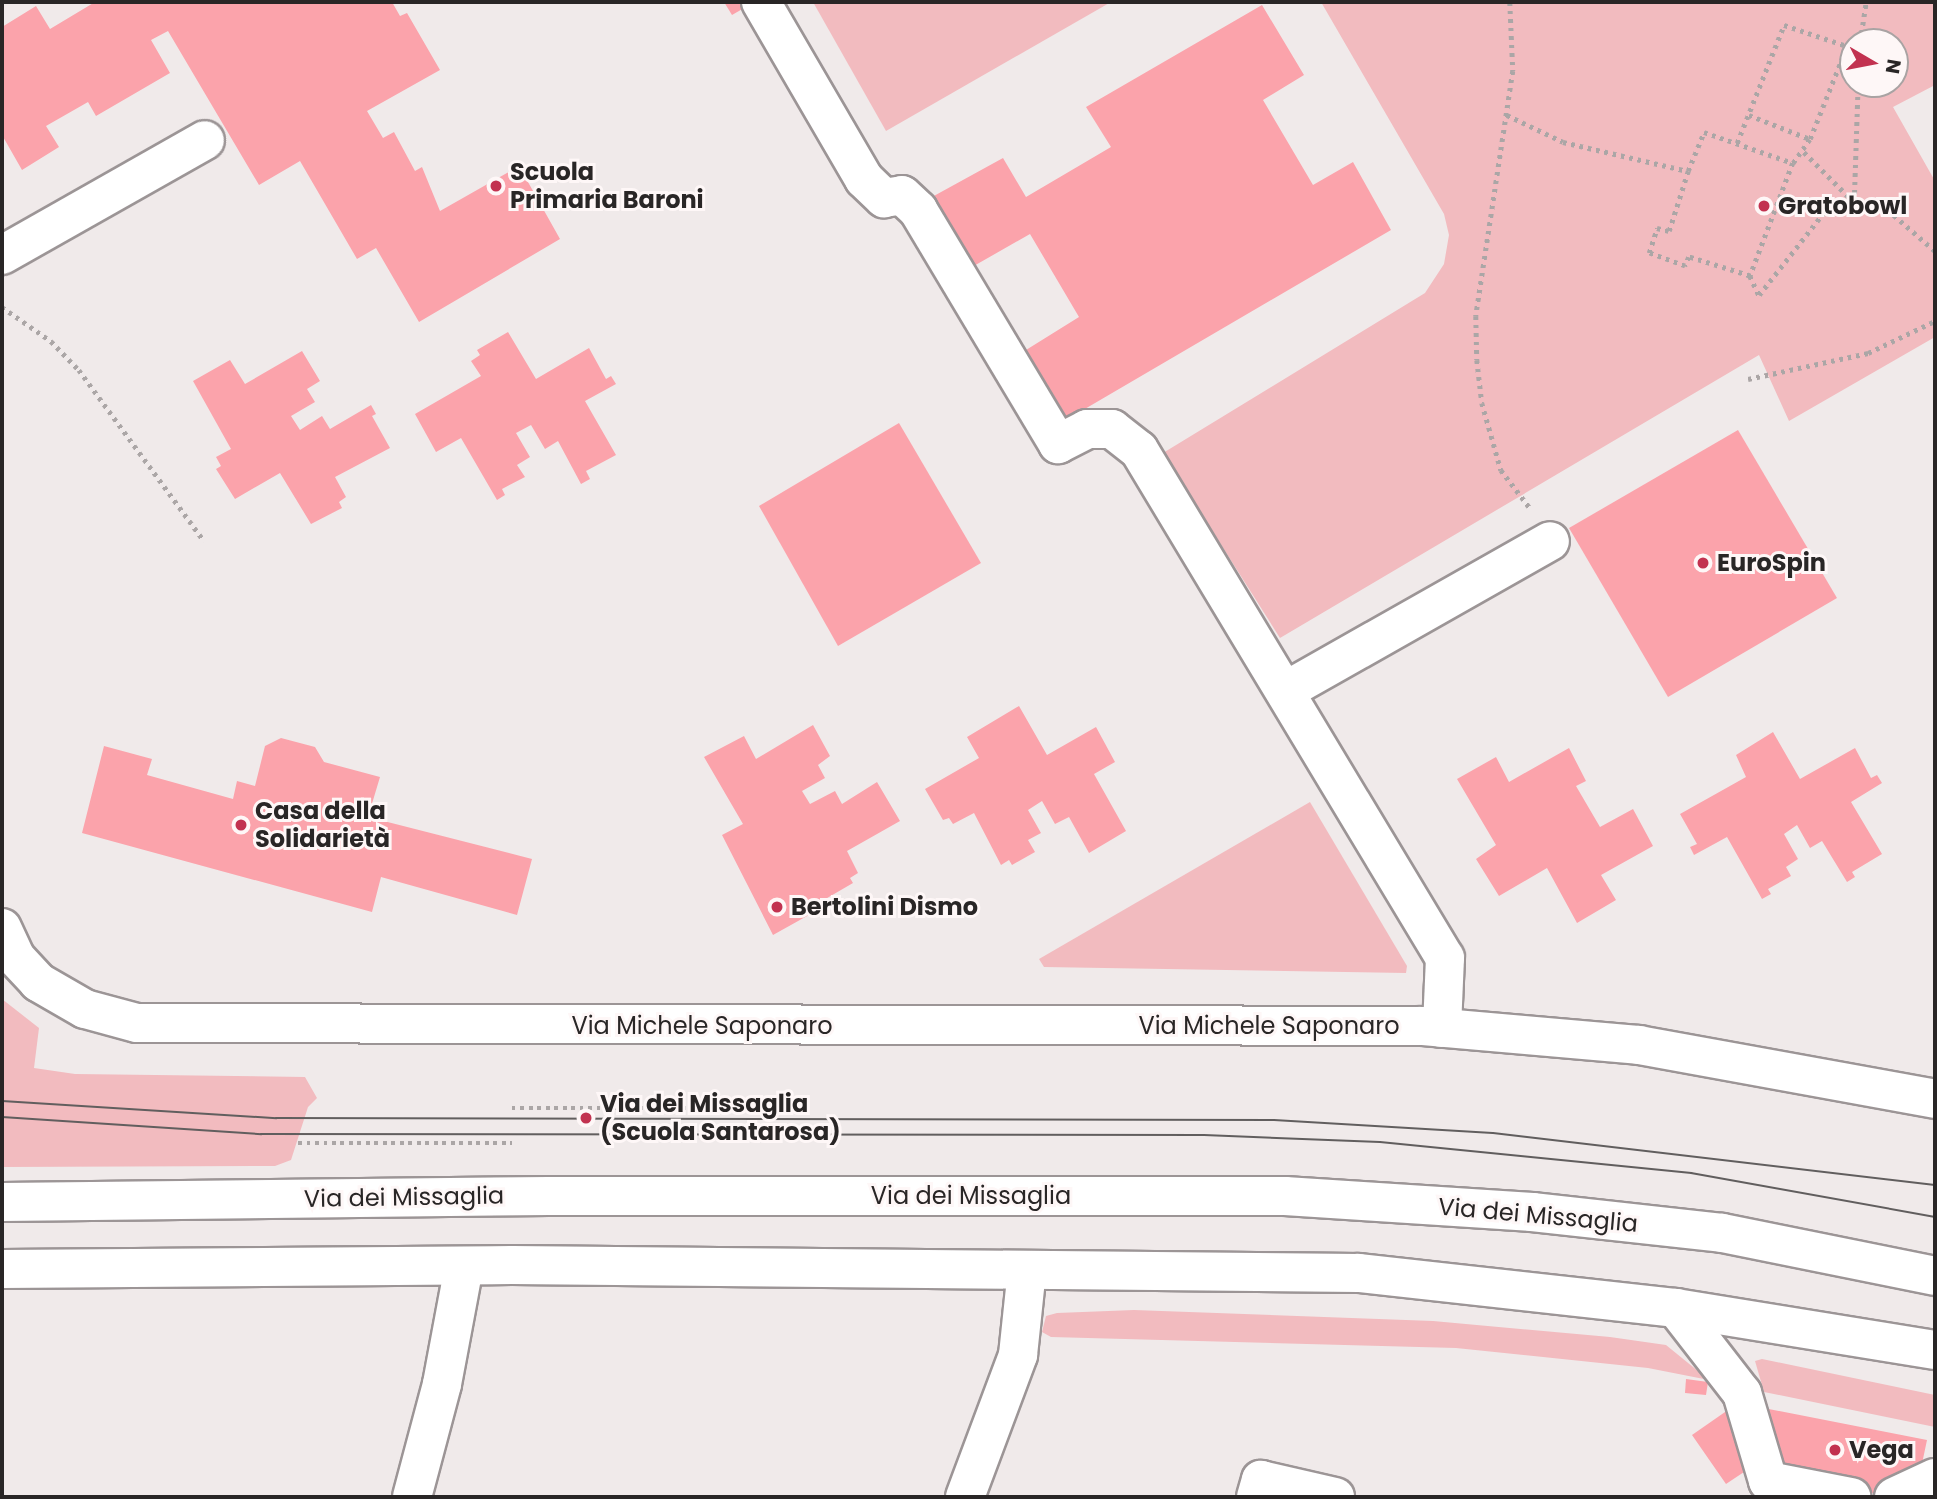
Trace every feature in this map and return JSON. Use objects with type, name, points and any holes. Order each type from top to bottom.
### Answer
[{"type":"main road","points":[[761,2],[864,179],[884,198],[902,195],[918,210],[1058,444],[1087,429],[1112,429],[1139,450],[1287,690],[1444,958],[1442,1028]]},
{"type":"main road","points":[[2,255],[205,140]]},
{"type":"main road","points":[[1287,690],[1549,541]]},
{"type":"main road","name":"Via Michele Saponaro","points":[[2,928],[16,958],[38,982],[85,1009],[137,1023],[1442,1028],[1639,1045],[1935,1098]]},
{"type":"main road","name":"Via dei Missaglia","points":[[2,1202],[549,1196],[1284,1196],[1532,1212],[1722,1233],[1935,1276]]},
{"type":"main road","points":[[2,1269],[464,1266],[1359,1273],[1676,1308],[1935,1350]]},
{"type":"main road","points":[[412,1497],[442,1384],[464,1266]]},
{"type":"main road","points":[[965,1497],[1018,1355],[1027,1270]]},
{"type":"main road","points":[[1676,1308],[1742,1393],[1768,1481],[1851,1497]]},
{"type":"main road","points":[[1894,1497],[1935,1478]]},
{"type":"main road","points":[[1256,1497],[1261,1480],[1335,1497]]},
{"type":"path","points":[[1510,2],[1513,71],[1476,316],[1477,360],[1482,403],[1501,470],[1530,508]]},
{"type":"path","points":[[1862,28],[1866,2]]},
{"type":"path","points":[[1737,143],[1784,25],[1839,43]]},
{"type":"path","points":[[1839,66],[1804,152],[1793,163],[1750,276],[1759,295],[1825,211],[1854,202],[1881,204],[1935,251]]},
{"type":"path","points":[[1854,202],[1858,98]]},
{"type":"path","points":[[1507,115],[1563,142],[1688,171]]},
{"type":"path","points":[[1749,115],[1810,139]]},
{"type":"path","points":[[1750,276],[1689,257],[1685,266],[1649,253],[1657,228],[1669,231],[1704,132],[1793,163]]},
{"type":"path","points":[[1804,152],[1854,202]]},
{"type":"path","points":[[2,307],[51,341],[79,370],[204,541]]},
{"type":"path","points":[[1748,379],[1868,353],[1935,321]]},
{"type":"path","points":[[512,1108],[702,1108]]},
{"type":"path","points":[[298,1143],[512,1143]]},
{"type":"shaded area","points":[[813,2],[1111,2],[886,131]]},
{"type":"shaded area","points":[[1321,2],[1935,2],[1935,85],[1893,107],[1935,181],[1935,337],[1789,421],[1759,355],[1280,638],[1163,453],[1425,293],[1444,264],[1449,235],[1444,214]]},
{"type":"shaded area","points":[[1310,802],[1407,966],[1406,973],[1044,967],[1039,959]]},
{"type":"shaded area","points":[[2,999],[39,1028],[34,1068],[75,1074],[305,1077],[317,1098],[308,1107],[291,1160],[275,1166],[2,1167]]},
{"type":"shaded area","points":[[1134,1310],[1433,1321],[1610,1337],[1666,1345],[1709,1380],[1648,1368],[1456,1348],[1051,1337],[1042,1332],[1046,1316],[1057,1313]]},
{"type":"shaded area","points":[[1762,1359],[1935,1395],[1935,1427],[1764,1392],[1755,1361]]},
{"type":"building","points":[[95,2],[392,2],[400,16],[407,13],[440,70],[367,111],[383,138],[394,132],[415,171],[422,167],[440,211],[519,166],[560,239],[419,322],[376,248],[357,259],[300,161],[259,185],[168,31],[151,40],[170,73],[96,116],[88,102],[46,126],[59,147],[22,170],[2,135],[2,27],[36,6],[50,29]]},
{"type":"building","points":[[724,2],[750,2],[751,4],[732,15]]},
{"type":"building","points":[[1262,5],[1304,75],[1263,100],[1313,185],[1353,162],[1391,230],[1066,420],[1026,350],[1079,317],[1030,234],[972,267],[932,197],[1003,158],[1026,197],[1111,147],[1086,107]]},
{"type":"building","points":[[508,332],[536,379],[589,348],[606,379],[611,376],[616,384],[585,401],[616,455],[586,471],[590,479],[581,484],[558,441],[545,449],[531,425],[516,433],[530,457],[517,465],[525,477],[502,489],[505,495],[497,500],[461,438],[436,452],[415,414],[481,376],[471,361],[480,355],[477,350]]},
{"type":"building","points":[[302,351],[320,381],[307,389],[315,402],[291,416],[300,430],[322,416],[330,429],[371,405],[376,414],[372,416],[390,448],[335,477],[346,497],[339,502],[342,508],[311,524],[280,473],[235,499],[216,469],[221,466],[216,457],[231,449],[193,381],[230,360],[245,384]]},
{"type":"building","points":[[899,423],[981,563],[838,646],[759,506]]},
{"type":"building","name":"EuroSpin","points":[[1738,430],[1837,598],[1668,697],[1569,528]]},
{"type":"building","points":[[1019,706],[1047,755],[1096,727],[1115,762],[1094,774],[1126,831],[1089,853],[1069,817],[1055,824],[1042,801],[1028,810],[1041,833],[1028,840],[1035,852],[1012,865],[1009,860],[1001,865],[974,813],[953,824],[949,818],[943,820],[925,789],[979,758],[967,737]]},
{"type":"building","points":[[813,725],[830,756],[818,765],[825,778],[802,791],[810,804],[835,791],[842,804],[877,782],[900,821],[847,851],[858,873],[850,878],[853,883],[822,901],[825,906],[773,935],[722,835],[743,824],[704,757],[744,736],[756,759]]},
{"type":"building","points":[[1773,732],[1800,779],[1855,748],[1871,778],[1877,775],[1882,783],[1851,802],[1882,854],[1852,872],[1855,877],[1847,882],[1822,841],[1810,848],[1797,825],[1784,834],[1798,859],[1786,867],[1791,876],[1768,889],[1771,894],[1762,899],[1727,837],[1694,855],[1690,847],[1697,844],[1680,814],[1746,777],[1736,755]]},
{"type":"building","name":"Casa della Solidarietà","points":[[281,738],[315,747],[324,762],[380,777],[368,817],[532,859],[517,915],[381,877],[372,912],[82,833],[104,746],[152,759],[147,775],[233,799],[237,781],[255,786],[265,746]]},
{"type":"building","points":[[1569,748],[1586,781],[1576,786],[1600,827],[1633,809],[1653,846],[1601,875],[1616,900],[1577,923],[1547,868],[1499,896],[1476,859],[1496,845],[1457,779],[1496,757],[1509,782]]},
{"type":"building","points":[[1686,1379],[1708,1382],[1706,1395],[1685,1393]]},
{"type":"building","points":[[1738,1403],[1927,1440],[1915,1497],[1892,1497],[1750,1468],[1726,1484],[1692,1435]]},
{"type":"tram line","points":[[2,1101],[276,1118],[1274,1120],[1493,1133],[1935,1185]]},
{"type":"tram line","points":[[2,1117],[261,1134],[1204,1135],[1380,1142],[1691,1173],[1935,1217]]},
{"type":"place","name":"Scuola Primaria Baroni","points":[[496,186]]},
{"type":"place","name":"Gratobowl","points":[[1764,206]]},
{"type":"place","name":"EuroSpin","points":[[1703,563]]},
{"type":"place","name":"Casa della Solidarietà","points":[[241,825]]},
{"type":"place","name":"Bertolini Dismo","points":[[777,907]]},
{"type":"place","name":"Via dei Missaglia (Scuola Santarosa)","points":[[586,1118]]},
{"type":"place","name":"Vega","points":[[1835,1450]]}]
